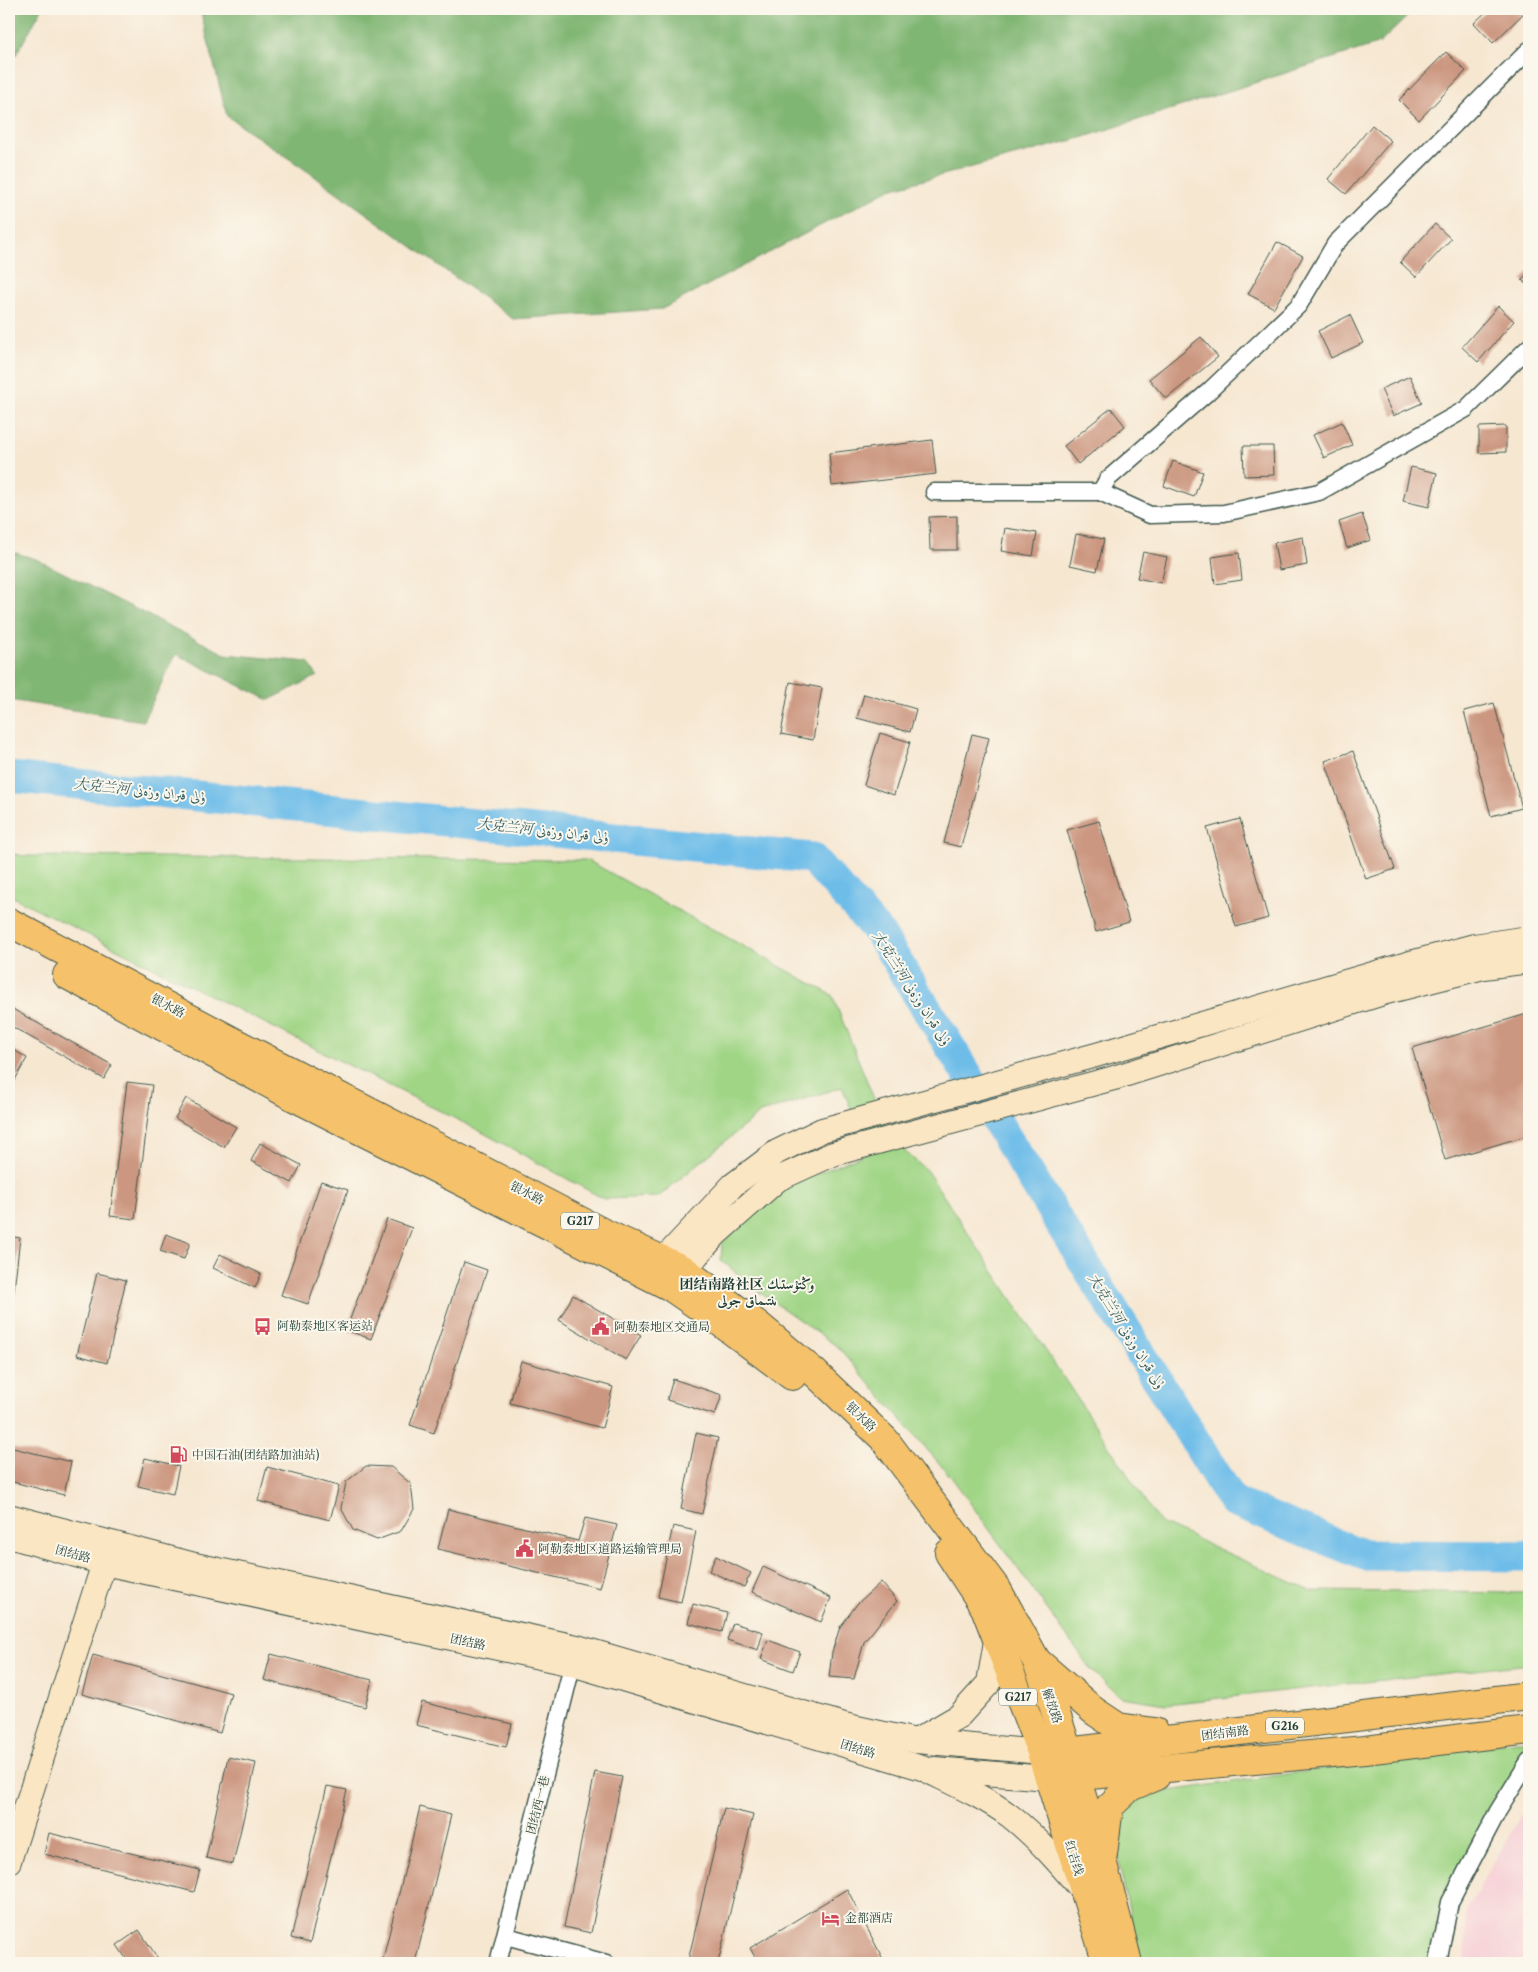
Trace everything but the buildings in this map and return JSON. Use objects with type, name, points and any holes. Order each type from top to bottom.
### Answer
[{"type":"highway","name":"银水路","points":[[9,922],[240,1045],[600,1231],[666,1273],[758,1325],[816,1374],[885,1440],[998,1591],[1036,1660]]},
{"type":"highway","name":"银水路","points":[[9,943],[292,1096],[666,1273],[704,1310],[800,1382],[878,1459],[941,1541],[984,1608],[996,1641]]},
{"type":"highway","name":"G217","points":[[996,1641],[1054,1752]]},
{"type":"highway","points":[[1036,1660],[1094,1711],[1118,1727],[1192,1737]]},
{"type":"highway","name":"解放路","points":[[1036,1660],[1052,1704],[1054,1752]]},
{"type":"highway","name":"团结南路","points":[[1054,1752],[1529,1696]]},
{"type":"highway","points":[[1048,1778],[1365,1750],[1529,1730]]},
{"type":"highway","name":"红吉线","points":[[1054,1752],[1075,1777],[1102,1860],[1128,1963]]},
{"type":"highway","name":"红吉线","points":[[1054,1752],[1048,1778],[1107,1963]]},
{"type":"highway","points":[[1102,1860],[1109,1807],[1130,1787],[1177,1768]]},
{"type":"main road","points":[[666,1273],[733,1185],[777,1152],[822,1130],[1096,1055],[1414,962],[1474,946],[1529,938]]},
{"type":"main road","points":[[666,1273],[716,1234],[778,1179],[833,1154],[1114,1078],[1383,993],[1484,967],[1529,962]]},
{"type":"main road","name":"团结路","points":[[9,1516],[106,1553]]},
{"type":"main road","name":"团结路","points":[[9,1536],[106,1553],[204,1567],[574,1656],[848,1726],[916,1741],[1054,1752]]},
{"type":"main road","points":[[9,1861],[106,1553]]},
{"type":"main road","points":[[916,1741],[959,1716],[989,1683],[996,1641]]},
{"type":"main road","name":"团结路","points":[[574,1656],[922,1768]]},
{"type":"main road","points":[[922,1768],[1048,1778]]},
{"type":"main road","points":[[922,1768],[964,1789],[1010,1816],[1056,1859],[1085,1895]]},
{"type":"street","points":[[1100,492],[1108,479],[1208,392],[1299,305],[1334,244],[1527,58]]},
{"type":"street","points":[[934,492],[1100,492],[1150,515],[1224,513],[1318,492],[1466,409],[1529,347]]},
{"type":"street","name":"团结西一巷","points":[[498,1963],[574,1656]]},
{"type":"street","points":[[1438,1963],[1450,1902],[1498,1811],[1529,1760]]},
{"type":"street","points":[[506,1936],[606,1963]]},
{"type":"shaded area","points":[[1529,1801],[1529,1963],[1464,1963],[1466,1911]]},
{"type":"green space","points":[[9,9],[42,9],[9,67]]},
{"type":"green space","points":[[200,9],[1415,9],[1380,43],[1081,138],[890,189],[662,309],[513,319],[310,173],[227,116]]},
{"type":"green space","points":[[9,551],[36,559],[225,654],[308,662],[317,676],[269,700],[176,654],[143,721],[9,700]]},
{"type":"green space","points":[[9,853],[24,856],[587,860],[832,995],[890,1138],[927,1171],[1159,1522],[1311,1591],[1529,1593],[1529,1664],[1166,1704],[1121,1697],[1092,1671],[952,1478],[838,1347],[755,1289],[721,1260],[722,1243],[749,1217],[788,1186],[869,1152],[842,1087],[760,1113],[658,1197],[604,1199],[478,1130],[9,895]]},
{"type":"green space","points":[[1523,1740],[1529,1755],[1458,1868],[1431,1963],[1141,1963],[1120,1869],[1116,1828],[1127,1797]]},
{"type":"waterway","name":"大克兰河 ۇلى قىران وزەنى","points":[[9,777],[812,858],[880,934],[1233,1502],[1364,1555],[1529,1556]]},
{"type":"place","name":"阿勒泰地区客运站","points":[[263,1326]]},
{"type":"place","name":"阿勒泰地区交通局","points":[[600,1327]]},
{"type":"place","name":"中国石油(团结路加油站)","points":[[178,1455]]},
{"type":"place","name":"阿勒泰地区道路运输管理局","points":[[524,1549]]},
{"type":"place","name":"金都酒店","points":[[831,1918]]},
{"type":"district","name":"团结南路社区 وڭتۇستىك ىنتىماق جولى","points":[[747,1292]]}]
